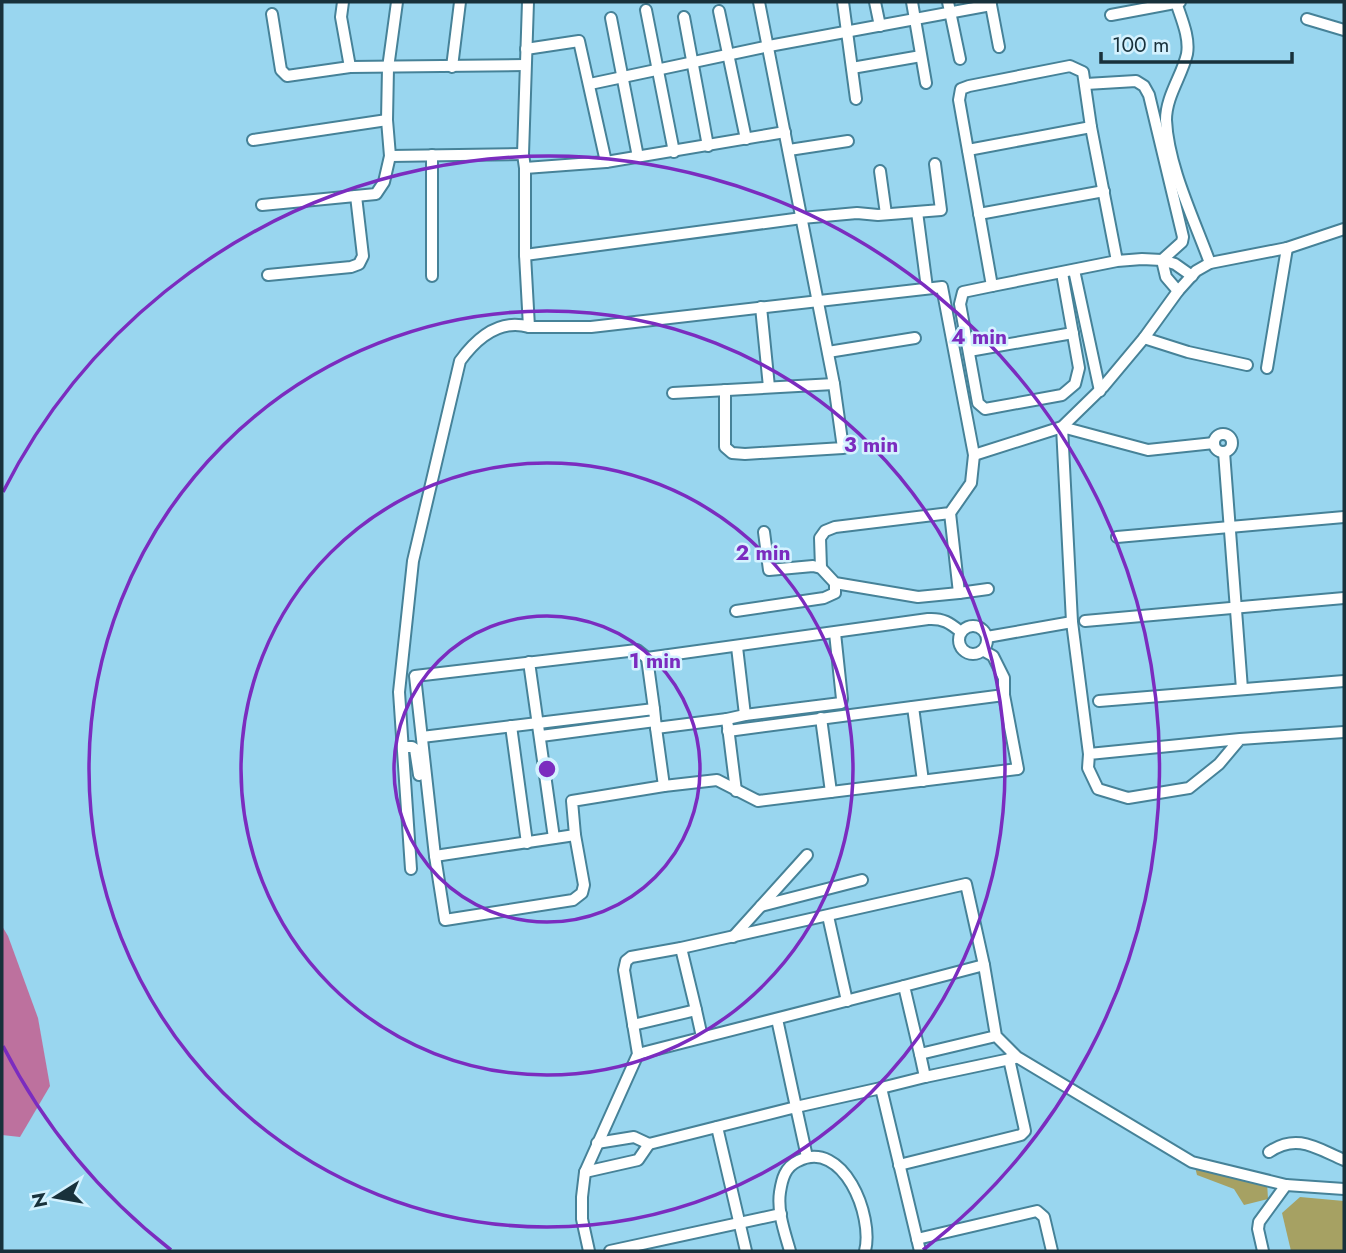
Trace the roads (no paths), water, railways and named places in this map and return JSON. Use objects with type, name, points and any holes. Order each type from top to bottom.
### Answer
[{"type":"street","points":[[343,2],[341,17],[350,67]]},
{"type":"street","points":[[262,205],[376,194],[384,182],[390,156],[387,120],[388,68],[397,2]]},
{"type":"street","points":[[452,67],[460,2]]},
{"type":"street","points":[[528,2],[523,154],[529,327]]},
{"type":"street","points":[[725,390],[725,447],[732,453],[843,448],[828,352],[759,2]]},
{"type":"street","points":[[843,2],[856,99]]},
{"type":"street","points":[[875,2],[880,26]]},
{"type":"street","points":[[912,2],[926,83]]},
{"type":"street","points":[[1111,15],[1177,2],[1187,40],[1187,54],[1166,115],[1167,135],[1174,163],[1210,263]]},
{"type":"street","points":[[590,84],[729,54],[915,19],[949,7],[990,3],[999,47]]},
{"type":"street","points":[[949,7],[960,59]]},
{"type":"street","points":[[646,10],[674,152]]},
{"type":"street","points":[[719,11],[746,139]]},
{"type":"street","points":[[272,14],[283,74],[350,67],[525,65]]},
{"type":"street","points":[[684,17],[708,146]]},
{"type":"street","points":[[611,18],[638,157]]},
{"type":"street","points":[[1307,19],[1344,30]]},
{"type":"street","points":[[526,49],[579,41],[606,162]]},
{"type":"street","points":[[852,68],[921,57]]},
{"type":"street","points":[[992,286],[959,100],[964,87],[1070,66],[1083,72],[1117,261]]},
{"type":"street","points":[[1086,84],[1136,81],[1144,86],[1149,95],[1183,237],[1182,242],[1162,260]]},
{"type":"street","points":[[253,140],[387,120]]},
{"type":"street","points":[[968,149],[1091,127]]},
{"type":"street","points":[[525,168],[606,162],[785,131]]},
{"type":"street","points":[[789,150],[848,141]]},
{"type":"street","points":[[390,156],[523,154]]},
{"type":"street","points":[[432,155],[432,276]]},
{"type":"street","points":[[525,255],[802,218],[941,210],[934,164]]},
{"type":"street","points":[[880,172],[886,214]]},
{"type":"street","points":[[979,214],[1104,191]]},
{"type":"street","points":[[268,275],[359,264],[363,256],[356,196]]},
{"type":"street","points":[[917,212],[927,288]]},
{"type":"street","points":[[974,455],[1062,427],[1100,391],[1178,291],[1210,263],[1287,248],[1344,229]]},
{"type":"street","points":[[1267,368],[1287,248]]},
{"type":"street","points":[[1062,273],[1079,368],[1075,384],[1062,395],[985,409],[978,403],[961,297],[963,292],[1117,261],[1162,260],[1175,264],[1192,276]]},
{"type":"street","points":[[1162,260],[1166,277],[1178,291]]},
{"type":"street","points":[[1074,270],[1100,391]]},
{"type":"street","points":[[411,869],[399,692],[413,561],[455,374],[460,361],[484,335],[511,324],[529,327],[591,327],[942,287],[974,455],[971,484],[950,513],[959,593]]},
{"type":"street","points":[[761,307],[769,387]]},
{"type":"street","points":[[969,351],[1073,333]]},
{"type":"street","points":[[828,352],[915,338]]},
{"type":"street","points":[[1144,338],[1188,352],[1247,365]]},
{"type":"street","points":[[673,393],[834,384]]},
{"type":"street","points":[[1062,427],[1148,450],[1214,443]]},
{"type":"street","points":[[1062,427],[1072,622],[1089,754],[1088,768],[1098,789],[1128,798],[1189,788],[1219,764],[1240,739]]},
{"type":"street","points":[[1221,433],[1230,436],[1232,445],[1229,450],[1223,452],[1218,450],[1214,443],[1221,433]]},
{"type":"street","points":[[1223,452],[1242,689]]},
{"type":"street","points":[[821,568],[820,538],[825,531],[835,527],[950,513]]},
{"type":"street","points":[[1117,537],[1344,517]]},
{"type":"street","points":[[764,532],[769,570],[813,566],[821,568],[835,583],[918,597],[988,589]]},
{"type":"street","points":[[736,611],[824,598],[835,593],[835,583]]},
{"type":"street","points":[[1085,621],[1344,598]]},
{"type":"street","points":[[646,658],[939,619],[961,632]]},
{"type":"street","points":[[987,637],[1072,622]]},
{"type":"street","points":[[979,627],[987,637],[984,650],[976,655],[961,649],[958,640],[961,632],[966,628],[979,627]]},
{"type":"street","points":[[728,725],[746,715],[841,703],[835,632]]},
{"type":"street","points":[[737,647],[746,715]]},
{"type":"street","points":[[664,786],[646,658],[637,650],[415,676],[435,856],[445,920],[573,900],[582,893],[584,885],[572,801],[717,780],[758,801],[1018,769],[1004,695],[1004,678],[993,656],[984,650]]},
{"type":"street","points":[[529,662],[554,838]]},
{"type":"street","points":[[1099,701],[1344,681]]},
{"type":"street","points":[[422,737],[539,723],[655,719],[728,725],[821,718],[1004,695]]},
{"type":"street","points":[[913,707],[923,780]]},
{"type":"street","points":[[821,718],[831,792]]},
{"type":"street","points":[[541,736],[655,719]]},
{"type":"street","points":[[728,725],[736,791]]},
{"type":"street","points":[[511,726],[527,843]]},
{"type":"street","points":[[1089,754],[1344,732]]},
{"type":"street","points":[[403,747],[415,749],[419,777],[426,778]]},
{"type":"street","points":[[435,856],[575,835]]},
{"type":"street","points":[[733,937],[807,855]]},
{"type":"street","points":[[761,906],[862,880]]},
{"type":"street","points":[[589,1251],[582,1219],[585,1172],[638,1054],[624,970],[626,961],[631,957],[733,937],[966,884],[996,1036],[1013,1058],[1192,1162],[1286,1185],[1344,1189]]},
{"type":"street","points":[[828,916],[847,1001]]},
{"type":"street","points":[[681,948],[702,1037]]},
{"type":"street","points":[[638,1054],[984,965]]},
{"type":"street","points":[[904,986],[925,1077]]},
{"type":"street","points":[[633,1025],[696,1010]]},
{"type":"street","points":[[777,1019],[807,1157]]},
{"type":"street","points":[[920,1054],[996,1036]]},
{"type":"street","points":[[585,1172],[638,1160],[649,1144],[796,1107],[1013,1058]]},
{"type":"street","points":[[899,1165],[1021,1135],[1025,1131],[1013,1058]]},
{"type":"street","points":[[881,1088],[920,1251]]},
{"type":"street","points":[[717,1127],[746,1251]]},
{"type":"street","points":[[597,1143],[634,1136],[649,1144]]},
{"type":"street","points":[[1269,1152],[1279,1145],[1297,1142],[1344,1160]]},
{"type":"street","points":[[788,1251],[780,1194],[786,1169],[807,1157],[816,1156],[831,1161],[855,1189],[868,1228],[865,1251]]},
{"type":"street","points":[[1263,1251],[1259,1222],[1286,1185]]},
{"type":"street","points":[[917,1239],[1037,1211],[1044,1217],[1052,1251]]},
{"type":"street","points":[[610,1251],[781,1214]]}]
